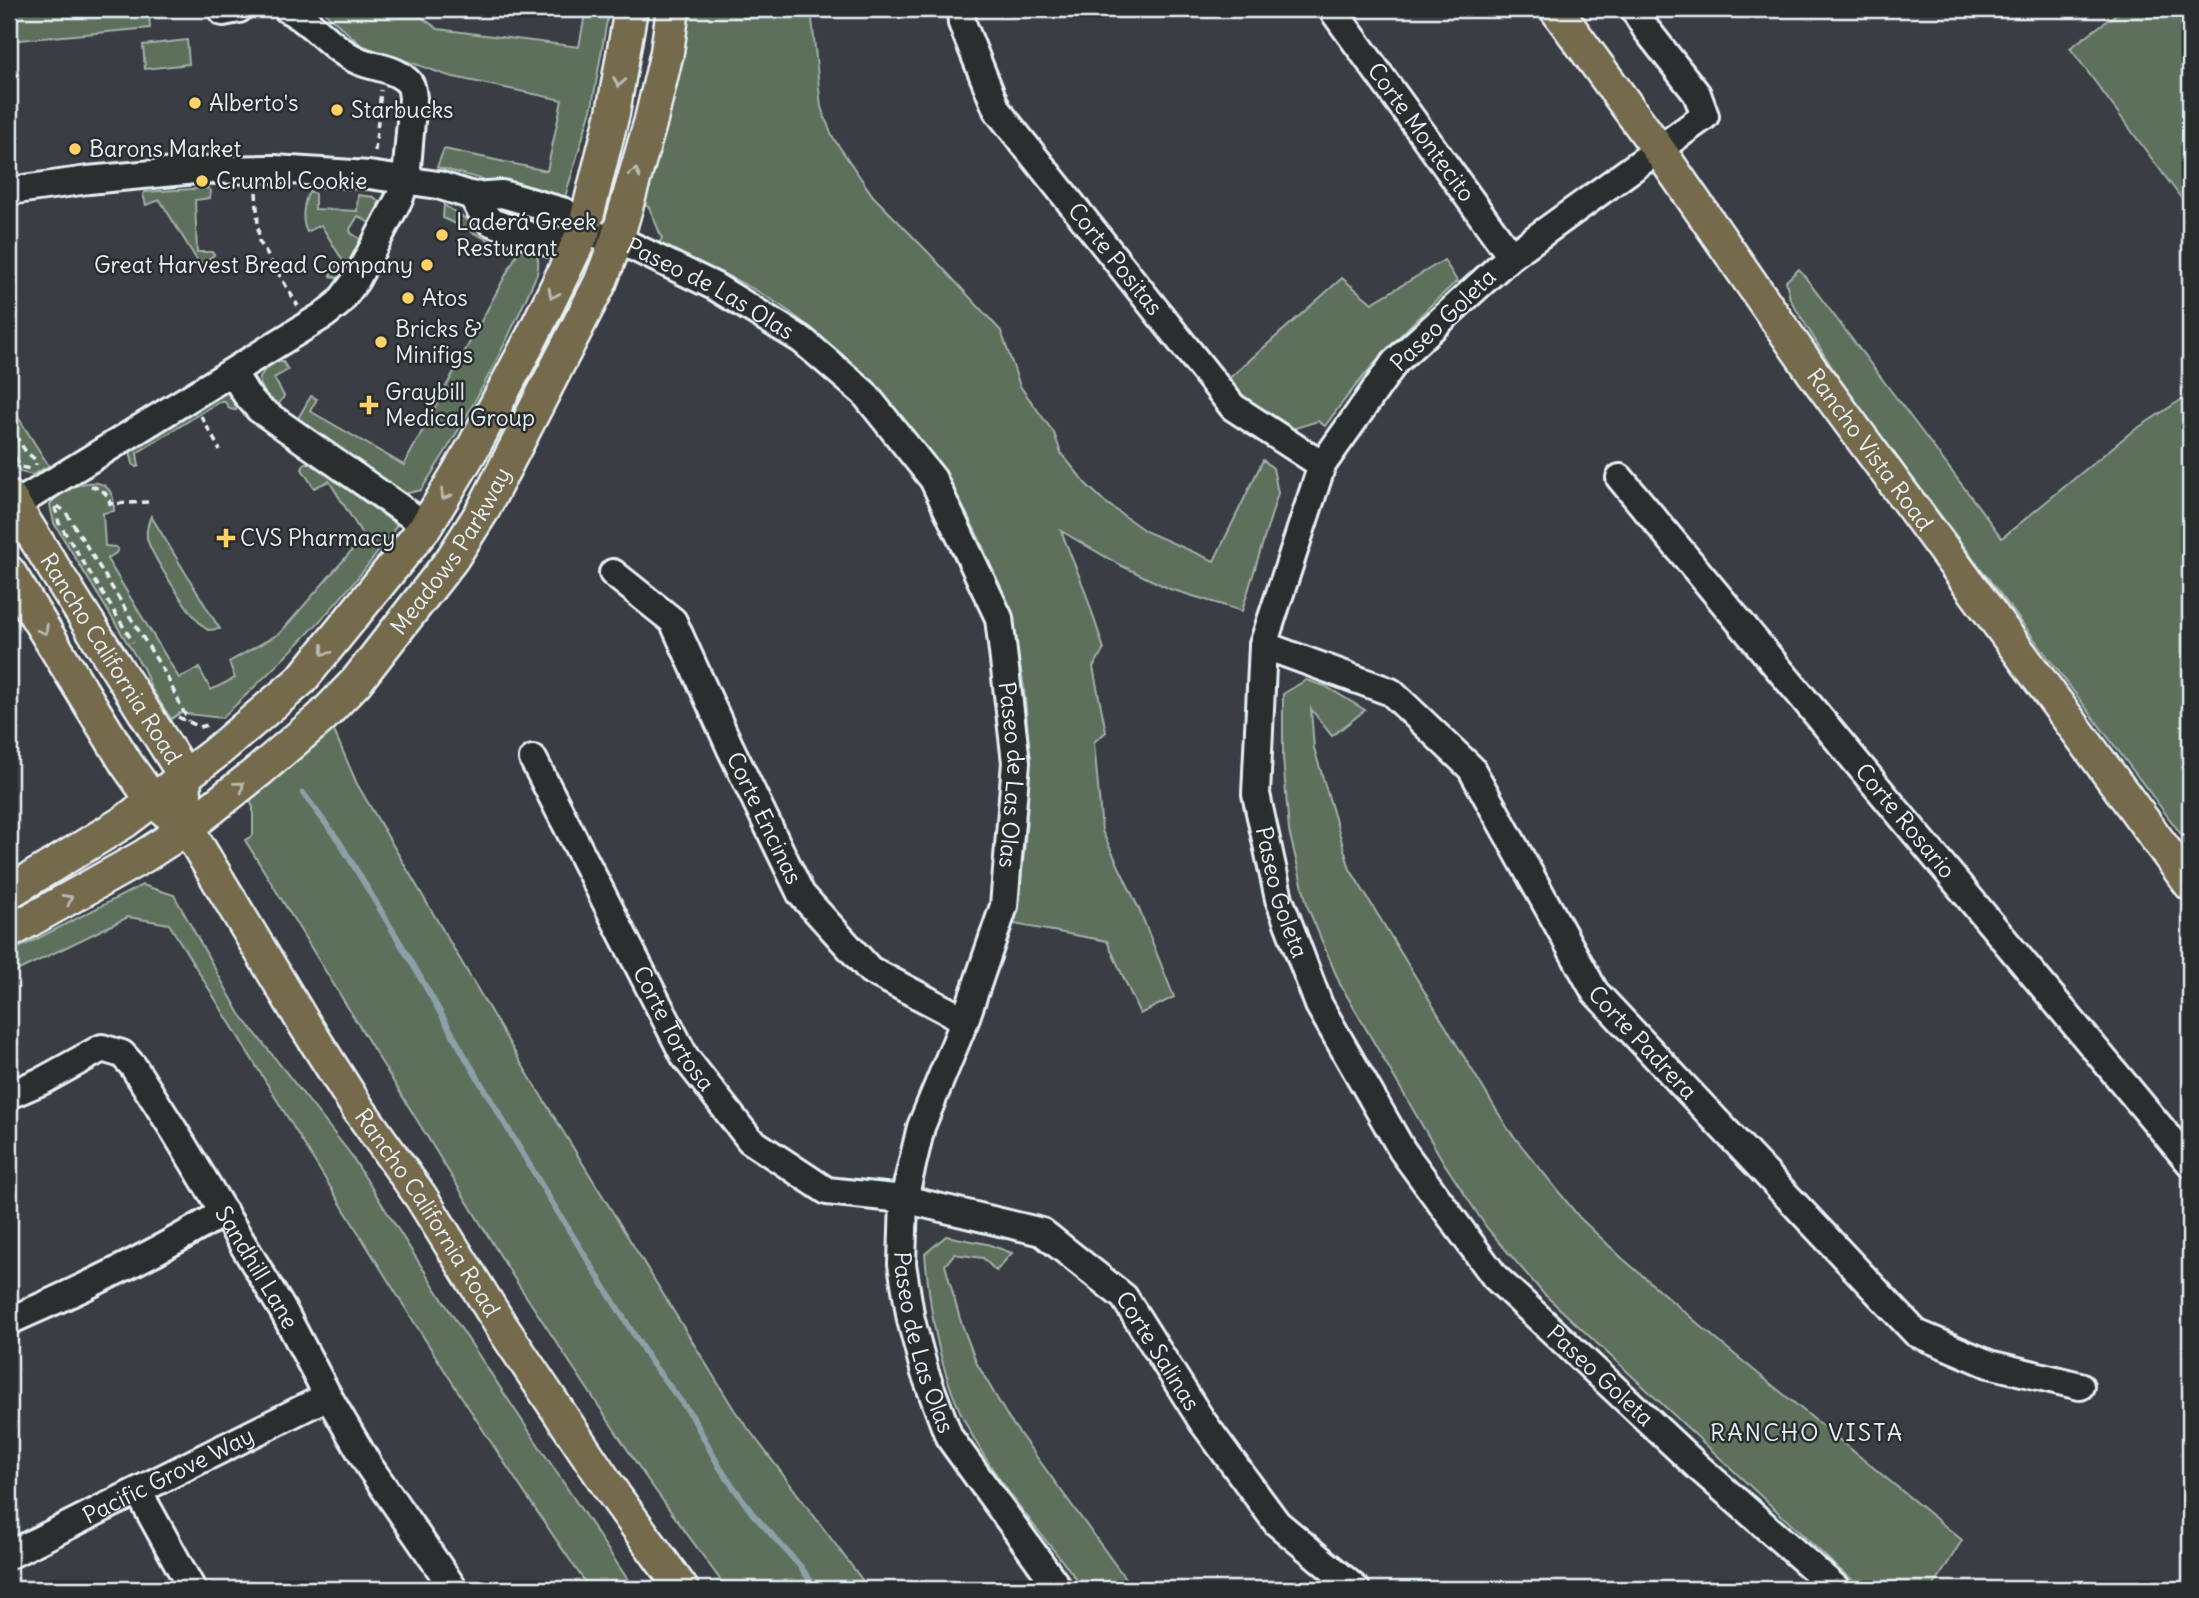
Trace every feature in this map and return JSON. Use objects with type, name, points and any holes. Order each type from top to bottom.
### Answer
[{"type":"main road","name":"Meadows Parkway","points":[[9,892],[124,822],[153,801],[214,754],[301,680],[426,526],[481,434],[583,233],[613,113],[631,9]]},
{"type":"main road","name":"Meadows Parkway","points":[[9,932],[144,856],[187,828],[322,718],[356,682],[435,582],[483,510],[600,283],[617,239],[651,120],[667,52],[673,9]]},
{"type":"main road","name":"Rancho Vista Road","points":[[1556,9],[1659,150],[1812,371],[2190,884]]},
{"type":"main road","name":"Rancho California Road","points":[[11,502],[184,775],[187,828]]},
{"type":"main road","name":"Rancho California Road","points":[[9,572],[126,763],[153,801],[187,828],[357,1107],[421,1197],[502,1327],[615,1496],[682,1589]]},
{"type":"street","points":[[11,502],[233,373],[339,303],[356,280],[394,210],[406,179],[414,98],[412,87],[406,79],[340,50],[308,22],[287,9]]},
{"type":"street","name":"Corte Positas","points":[[961,9],[962,23],[997,110],[1233,407],[1322,465]]},
{"type":"street","name":"Corte Montecito","points":[[1332,9],[1511,256]]},
{"type":"street","name":"Paseo Goleta","points":[[1634,9],[1646,29],[1697,94],[1705,116],[1511,256],[1395,362],[1322,465],[1263,645],[1256,794],[1279,899],[1319,1004],[1402,1150],[1495,1277],[1697,1466],[1837,1589]]},
{"type":"street","points":[[9,191],[88,180],[196,170],[298,170],[406,179],[473,196],[502,194],[565,212],[583,233]]},
{"type":"street","name":"Paseo de Las Olas","points":[[583,233],[617,239],[714,286],[802,340],[864,393],[933,480],[999,618],[1016,762],[1004,906],[965,1020],[921,1127],[904,1199],[902,1264],[911,1320],[925,1373],[949,1437],[1059,1589]]},
{"type":"street","points":[[233,373],[259,409],[426,526]]},
{"type":"street","name":"Corte Rosario","points":[[1620,478],[2190,1163]]},
{"type":"street","name":"Corte Encinas","points":[[613,573],[673,621],[801,894],[870,970],[965,1020]]},
{"type":"street","name":"Corte Padrera","points":[[1263,645],[1391,692],[1471,768],[1595,992],[1916,1333],[1989,1364],[2080,1386]]},
{"type":"street","name":"Corte Tortosa","points":[[533,759],[685,1057],[750,1140],[827,1191],[904,1199]]},
{"type":"street","name":"Sandhill Lane","points":[[9,1095],[44,1080],[102,1048],[122,1054],[133,1066],[284,1312],[369,1466],[454,1589]]},
{"type":"street","name":"Corte Salinas","points":[[904,1199],[1042,1232],[1124,1297],[1202,1421],[1277,1522],[1356,1589]]},
{"type":"street","points":[[9,1321],[100,1280],[224,1212]]},
{"type":"street","name":"Pacific Grove Way","points":[[9,1555],[328,1396]]},
{"type":"street","points":[[138,1491],[192,1589]]},
{"type":"path","points":[[374,151],[385,70]]},
{"type":"path","points":[[256,188],[259,240],[300,311]]},
{"type":"path","points":[[198,412],[220,450]]},
{"type":"path","points":[[9,425],[26,452],[36,460],[36,464],[31,469],[21,467],[9,447]]},
{"type":"path","points":[[83,487],[91,486],[104,491],[109,496],[110,504],[148,502]]},
{"type":"path","points":[[60,500],[53,504],[59,523],[136,647]]},
{"type":"path","points":[[54,506],[60,506],[65,511],[166,675],[188,722]]},
{"type":"path","points":[[175,716],[200,727]]},
{"type":"green space","points":[[9,9],[173,9],[149,13],[150,28],[9,41]]},
{"type":"green space","points":[[321,9],[410,9],[438,29],[579,47],[586,9],[609,9],[592,106],[565,197],[555,199],[437,167],[444,149],[547,171],[562,100],[449,76],[361,45]]},
{"type":"green space","points":[[685,9],[811,9],[821,107],[832,136],[873,196],[1001,331],[1020,386],[1054,433],[1061,453],[1086,484],[1105,502],[1145,531],[1214,561],[1263,460],[1273,468],[1278,493],[1242,611],[1170,589],[1120,565],[1061,531],[1104,649],[1093,667],[1106,732],[1094,742],[1102,831],[1139,909],[1174,997],[1140,1014],[1107,941],[1014,924],[1027,811],[1028,754],[1024,685],[1014,638],[998,586],[961,503],[901,416],[853,364],[826,341],[783,307],[749,287],[658,246],[662,238],[649,207],[640,203]]},
{"type":"green space","points":[[2123,9],[2190,9],[2190,204],[2187,206],[2070,48]]},
{"type":"green space","points":[[187,40],[189,64],[145,69],[143,45]]},
{"type":"green space","points":[[208,188],[211,191],[210,198],[195,200],[197,252],[212,252],[214,255],[200,265],[160,200],[146,205],[143,194]]},
{"type":"green space","points":[[310,191],[315,194],[315,209],[357,211],[358,195],[374,197],[378,201],[378,213],[371,224],[358,216],[350,229],[351,233],[362,240],[343,277],[339,279],[331,276],[331,269],[343,261],[321,225],[307,232],[305,227],[304,211]]},
{"type":"green space","points":[[444,205],[482,229],[531,249],[537,257],[538,270],[498,358],[454,438],[421,490],[404,494],[297,420],[311,396],[317,399],[310,411],[404,465],[517,254],[443,218]]},
{"type":"green space","points":[[1444,260],[1457,281],[1387,350],[1325,426],[1318,421],[1295,428],[1290,434],[1251,406],[1225,382],[1342,278],[1372,303]]},
{"type":"green space","points":[[1799,269],[2002,538],[2130,433],[2190,394],[2190,846],[1842,384],[1790,299],[1786,281]]},
{"type":"green space","points":[[273,362],[283,362],[288,370],[274,378],[284,396],[277,407],[267,400],[259,380]]},
{"type":"green space","points":[[225,391],[230,392],[238,404],[236,410],[230,409],[225,402],[219,402],[137,453],[139,466],[133,464],[130,451],[133,448]]},
{"type":"green space","points":[[9,403],[49,466],[32,475],[20,472],[9,455]]},
{"type":"green space","points":[[305,463],[311,463],[397,525],[337,602],[222,718],[180,713],[171,719],[54,523],[50,505],[62,493],[81,484],[99,483],[107,487],[113,497],[114,511],[103,513],[105,546],[118,549],[107,559],[179,678],[199,668],[211,690],[235,678],[229,662],[280,633],[362,539],[362,534],[329,481],[314,488],[302,469]]},
{"type":"green space","points":[[151,516],[220,629],[208,630],[201,625],[164,572],[147,538]]},
{"type":"green space","points":[[1306,680],[1325,686],[1365,710],[1332,736],[1311,709],[1314,748],[1350,869],[1508,1129],[1579,1217],[1622,1258],[1717,1340],[1962,1540],[1932,1589],[1864,1589],[1839,1569],[1543,1293],[1487,1228],[1444,1163],[1340,984],[1308,908],[1289,831],[1283,757],[1283,694]]},
{"type":"green space","points":[[331,724],[357,784],[521,1063],[735,1411],[869,1589],[727,1589],[645,1476],[514,1278],[245,840],[253,835],[253,807],[248,797]]},
{"type":"green space","points":[[142,885],[174,895],[240,1014],[349,1152],[458,1324],[634,1589],[590,1589],[427,1343],[169,924],[128,917],[9,975],[9,953]]},
{"type":"green space","points":[[946,1236],[987,1244],[1012,1253],[996,1271],[983,1258],[954,1254],[945,1265],[960,1319],[976,1362],[1009,1419],[1133,1589],[1084,1589],[1007,1490],[973,1436],[948,1380],[930,1302],[925,1254]]},
{"type":"waterway","points":[[303,793],[339,841],[548,1196],[651,1362],[692,1416],[720,1468],[752,1513],[800,1566],[816,1589]]},
{"type":"place","name":"Alberto's","points":[[195,103]]},
{"type":"place","name":"Starbucks","points":[[337,110]]},
{"type":"place","name":"Barons Market","points":[[75,149]]},
{"type":"place","name":"Crumbl Cookie","points":[[202,181]]},
{"type":"place","name":"Laderá Greek Resturant","points":[[442,235]]},
{"type":"place","name":"Great Harvest Bread Company","points":[[427,265]]},
{"type":"place","name":"Atos","points":[[408,298]]},
{"type":"place","name":"Bricks & Minifigs","points":[[381,342]]},
{"type":"place","name":"Graybill Medical Group","points":[[369,405]]},
{"type":"place","name":"CVS Pharmacy","points":[[226,538]]},
{"type":"district","name":"RANCHO VISTA","points":[[1807,1433]]}]
